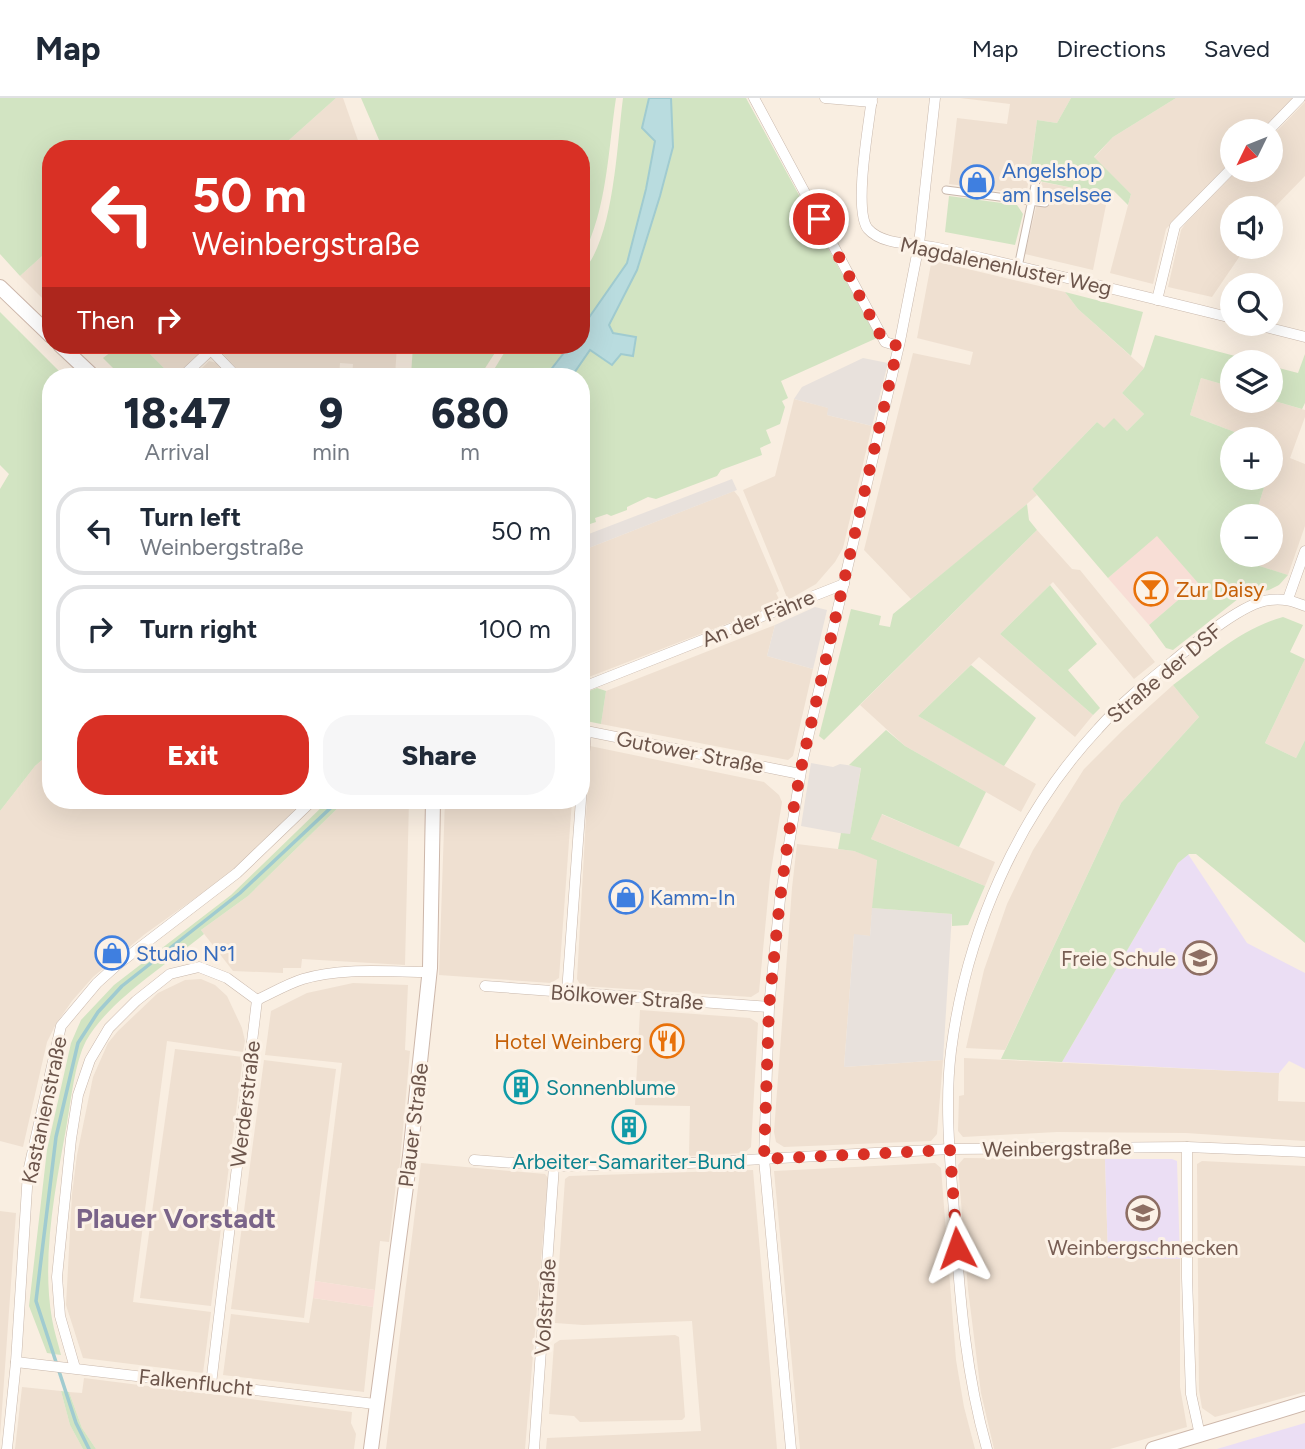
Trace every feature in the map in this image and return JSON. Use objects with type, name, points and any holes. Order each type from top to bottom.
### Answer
[{"type":"main road","points":[[0,286],[42,327]]},
{"type":"main road","points":[[70,354],[84,368]]},
{"type":"main road","name":"Plauer Straße","points":[[371,1449],[375,1404],[387,1338],[430,972],[433,809]]},
{"type":"main road","points":[[1153,1449],[1305,1404]]},
{"type":"street","points":[[754,98],[884,342],[898,346]]},
{"type":"street","name":"Magdalenenluster Weg","points":[[825,98],[872,100],[862,209],[866,227],[881,240],[919,244],[1220,315]]},
{"type":"street","points":[[791,1449],[764,1159],[769,1007],[780,899],[800,774],[919,244],[935,98]]},
{"type":"street","points":[[1280,119],[1300,98]]},
{"type":"street","points":[[1018,267],[1037,176]]},
{"type":"street","points":[[1157,300],[1175,226],[1220,180]]},
{"type":"street","points":[[946,190],[1045,203]]},
{"type":"street","points":[[1283,331],[1305,337]]},
{"type":"street","points":[[192,368],[207,354]]},
{"type":"street","points":[[219,354],[230,368]]},
{"type":"street","points":[[1305,551],[1288,599],[1305,606]]},
{"type":"street","name":"An der Fähre","points":[[590,684],[844,584]]},
{"type":"street","name":"Straße der DSF","points":[[987,1449],[976,1410],[962,1322],[950,1150],[951,1052],[961,989],[975,943],[1014,849],[1037,810],[1080,749],[1138,689],[1203,638],[1250,605],[1267,600],[1288,599]]},
{"type":"street","name":"Gutower Straße","points":[[590,732],[800,774]]},
{"type":"street","name":"Kastanienstraße","points":[[7,1449],[16,1362],[28,1172],[61,1026],[97,983],[117,965],[237,873],[304,809]]},
{"type":"street","points":[[567,992],[578,809]]},
{"type":"street","points":[[71,1368],[60,1316],[57,1277],[71,1139],[78,1095],[90,1060],[109,1028],[136,1001],[170,974],[199,967],[227,978],[257,1000],[302,979],[323,975],[346,972],[430,972]]},
{"type":"street","name":"Bölkower Straße","points":[[485,986],[769,1007]]},
{"type":"street","name":"Werderstraße","points":[[211,1384],[257,1000]]},
{"type":"street","points":[[1187,1147],[1187,1278],[1191,1394],[1200,1435]]},
{"type":"street","name":"Weinbergstraße","points":[[474,1160],[554,1166],[671,1164],[950,1150],[1187,1147],[1305,1152]]},
{"type":"street","name":"Voßstraße","points":[[534,1449],[554,1166]]},
{"type":"street","name":"Falkenflucht","points":[[16,1362],[375,1404]]},
{"type":"street","points":[[0,1448],[7,1449]]},
{"type":"shaded area","points":[[336,98],[343,98],[358,140],[289,140]]},
{"type":"shaded area","points":[[960,98],[1071,98],[1057,123],[1037,120],[1027,191],[1024,194],[949,184],[957,118],[1007,124],[1010,104]]},
{"type":"shaded area","points":[[1176,98],[1293,98],[1272,119],[1220,119],[1220,173],[1166,229],[1153,284],[1110,273],[1131,194],[1094,158],[1113,137]]},
{"type":"shaded area","points":[[1305,102],[1305,176],[1283,199],[1283,196],[1220,196],[1220,259],[1238,259],[1228,273],[1220,273],[1220,285],[1212,297],[1168,287],[1181,230],[1226,182],[1283,182],[1283,125]]},
{"type":"shaded area","points":[[1042,182],[1108,195],[1093,270],[1025,254]]},
{"type":"shaded area","points":[[42,256],[42,298],[20,276]]},
{"type":"shaded area","points":[[934,261],[1065,292],[1078,309],[1144,368],[1122,393],[1144,414],[1127,431],[1114,419],[1104,429],[1097,422],[1032,489],[1037,495],[911,599],[864,550],[913,353],[970,365],[973,352],[917,338],[931,264]]},
{"type":"shaded area","points":[[150,354],[198,354],[184,368],[164,368]]},
{"type":"shaded area","points":[[223,354],[396,354],[396,368],[353,368],[353,364],[340,363],[340,368],[236,368]]},
{"type":"shaded area","points":[[863,358],[888,363],[872,426],[827,415],[828,408],[794,399],[802,387]]},
{"type":"shaded area","points":[[209,361],[217,363],[222,368],[202,368]]},
{"type":"shaded area","points":[[1201,378],[1220,384],[1220,413],[1283,413],[1283,404],[1305,410],[1290,458],[1305,464],[1305,526],[1288,575],[1262,567],[1283,567],[1283,504],[1259,504],[1263,490],[1283,490],[1283,427],[1222,427],[1190,415]]},
{"type":"shaded area","points":[[794,399],[829,408],[827,415],[872,426],[843,548],[816,584],[788,600],[743,490],[775,476]]},
{"type":"shaded area","points":[[732,479],[737,490],[590,547],[590,534]]},
{"type":"shaded area","points":[[734,491],[779,591],[776,593],[781,603],[590,677],[590,547]]},
{"type":"shaded area","points":[[1037,530],[1072,569],[1080,570],[1155,662],[1134,679],[1053,582],[1000,634],[1093,715],[1075,737],[979,657],[918,716],[1036,784],[1021,812],[905,746],[860,705]]},
{"type":"shaded area","points":[[1157,535],[1198,583],[1149,625],[1108,578]]},
{"type":"shaded area","points":[[815,607],[827,610],[813,669],[767,656],[775,625]]},
{"type":"shaded area","points":[[775,625],[767,656],[813,669],[793,756],[788,760],[601,724],[606,691]]},
{"type":"shaded area","points":[[1305,659],[1305,740],[1296,758],[1265,743]]},
{"type":"shaded area","points":[[1173,685],[1199,717],[1121,803],[1005,1050],[966,1048],[984,970],[1007,904],[1033,850],[1084,769]]},
{"type":"shaded area","points":[[590,746],[764,782],[779,795],[782,802],[770,877],[759,992],[751,997],[581,986],[577,979],[586,809],[590,809]]},
{"type":"shaded area","points":[[42,760],[42,809],[295,809],[236,869],[145,934],[93,977],[72,1001],[47,1042],[23,1147],[0,1141],[0,811]]},
{"type":"shaded area","points":[[811,763],[833,767],[840,764],[861,767],[850,835],[801,826]]},
{"type":"shaded area","points":[[337,809],[409,809],[405,965],[302,959],[301,968],[283,968],[283,973],[233,971],[201,930],[248,896]]},
{"type":"shaded area","points":[[445,809],[571,809],[559,978],[551,983],[439,975]]},
{"type":"shaded area","points":[[881,814],[995,862],[985,886],[871,839]]},
{"type":"shaded area","points":[[797,844],[854,851],[877,859],[870,936],[854,935],[844,1067],[943,1060],[937,1134],[931,1141],[784,1147],[776,1142],[774,1132]]},
{"type":"shaded area","name":"Freie Schule","points":[[1188,854],[1247,943],[1305,973],[1305,1069],[1289,1061],[1279,1073],[1062,1062],[1178,863]]},
{"type":"shaded area","points":[[872,908],[952,914],[943,1060],[844,1067],[854,934],[870,936]]},
{"type":"shaded area","points":[[201,979],[215,985],[227,996],[242,1028],[245,1041],[243,1052],[167,1041],[133,1302],[211,1312],[203,1373],[83,1358],[66,1305],[72,1194],[93,1077],[108,1043],[158,993],[185,980]]},
{"type":"shaded area","points":[[353,983],[408,985],[405,1050],[410,1051],[398,1184],[389,1242],[380,1241],[375,1290],[315,1281],[342,1063],[265,1055],[271,1011],[307,993]]},
{"type":"shaded area","points":[[640,1010],[750,1018],[758,1023],[751,1147],[744,1153],[689,1156],[690,1106],[635,1105]]},
{"type":"shaded area","points":[[175,1049],[243,1057],[211,1306],[140,1298]]},
{"type":"shaded area","points":[[964,1058],[1279,1073],[1278,1101],[1305,1102],[1305,1141],[1186,1133],[1057,1132],[963,1137],[958,1131],[959,1096],[964,1095]]},
{"type":"shaded area","points":[[264,1060],[336,1069],[304,1318],[231,1309]]},
{"type":"shaded area","points":[[964,1158],[1105,1159],[1108,1258],[1180,1259],[1180,1387],[1187,1427],[1110,1449],[994,1449],[981,1393],[968,1289],[958,1165]]},
{"type":"shaded area","name":"Weinbergschnecken","points":[[1105,1159],[1177,1161],[1180,1259],[1108,1258]]},
{"type":"shaded area","points":[[1202,1161],[1305,1166],[1305,1392],[1215,1417],[1202,1408],[1199,1390],[1197,1164]]},
{"type":"shaded area","points":[[421,1163],[545,1174],[548,1178],[525,1449],[386,1449]]},
{"type":"shaded area","points":[[935,1163],[941,1168],[956,1360],[975,1449],[800,1449],[774,1171]]},
{"type":"shaded area","points":[[753,1170],[777,1449],[546,1449],[547,1438],[701,1431],[692,1321],[583,1325],[555,1323],[565,1179],[569,1176]]},
{"type":"shaded area","points":[[0,1211],[16,1213],[0,1437]]},
{"type":"shaded area","points":[[315,1281],[375,1290],[373,1307],[313,1298]]},
{"type":"shaded area","points":[[313,1298],[373,1307],[364,1392],[223,1375],[231,1314],[309,1323]]},
{"type":"shaded area","points":[[675,1335],[679,1337],[685,1417],[682,1420],[580,1422],[574,1416],[549,1414],[554,1344],[560,1340]]},
{"type":"shaded area","points":[[84,1378],[352,1412],[351,1423],[356,1434],[354,1449],[96,1449],[82,1428],[69,1392],[82,1393]]},
{"type":"shaded area","points":[[22,1387],[61,1391],[70,1425],[83,1449],[15,1449]]},
{"type":"shaded area","points":[[1305,1423],[1305,1449],[1217,1449]]},
{"type":"green space","points":[[0,98],[336,98],[289,140],[42,140],[42,256],[20,276],[0,254]]},
{"type":"green space","points":[[361,98],[616,98],[601,201],[590,241],[590,140],[379,140]]},
{"type":"green space","points":[[623,98],[649,98],[642,128],[655,140],[646,189],[627,263],[590,316],[590,261],[601,239],[616,165]]},
{"type":"green space","points":[[671,98],[746,98],[877,338],[781,381],[788,398],[782,401],[785,407],[780,424],[766,430],[771,443],[760,448],[762,455],[721,470],[717,476],[656,499],[648,497],[627,507],[627,510],[595,518],[596,522],[590,524],[590,368],[578,368],[590,354],[590,350],[633,356],[609,325],[637,270],[673,147]]},
{"type":"green space","points":[[1071,98],[1176,98],[1113,137],[1094,157],[1131,194],[1128,205],[1113,190],[1108,195],[1029,179],[1037,120],[1057,123]]},
{"type":"green space","points":[[949,196],[1017,205],[1023,214],[1015,245],[945,232]]},
{"type":"green space","points":[[1065,292],[1143,312],[1131,356],[1078,309]]},
{"type":"green space","points":[[0,312],[56,368],[42,368],[42,760],[0,811],[0,489],[9,474],[0,465]]},
{"type":"green space","points":[[1155,335],[1220,352],[1220,384],[1201,378],[1190,415],[1222,427],[1220,490],[1263,490],[1259,504],[1220,504],[1220,567],[1263,567],[1288,575],[1279,585],[1269,590],[1243,595],[1173,650],[1166,648],[1149,625],[1198,583],[1157,536],[1108,578],[1032,489],[1097,422],[1104,428],[1114,418],[1127,431],[1144,414],[1122,393],[1144,368]]},
{"type":"green space","points":[[108,354],[150,354],[164,368],[113,368],[103,358]]},
{"type":"green space","points":[[412,354],[494,354],[485,368],[412,368]]},
{"type":"green space","points":[[503,354],[563,354],[552,368],[495,368]]},
{"type":"green space","points":[[1305,354],[1305,403],[1302,409],[1283,403],[1283,369],[1298,373]]},
{"type":"green space","points":[[1027,504],[1029,520],[1037,530],[824,740],[819,736],[851,609],[881,616],[879,625],[890,627],[893,614]]},
{"type":"green space","points":[[1050,585],[1097,644],[1068,670],[1100,708],[1093,715],[1000,634]]},
{"type":"green space","points":[[1283,617],[1303,625],[1290,652],[1305,659],[1265,743],[1296,758],[1305,740],[1305,943],[1196,854],[1189,854],[1178,863],[1062,1062],[1001,1059],[1121,803],[1199,717],[1173,685],[1239,637]]},
{"type":"green space","points":[[971,665],[1036,718],[1004,766],[918,716]]},
{"type":"green space","points":[[597,688],[606,691],[601,724],[590,722],[590,691]]},
{"type":"green space","points":[[886,730],[905,746],[986,792],[959,847],[882,814],[871,839],[985,886],[968,925],[952,926],[952,914],[872,908],[877,860],[854,851],[838,849],[841,833],[850,834],[861,768],[849,765]]},
{"type":"green space","points":[[320,809],[337,809],[248,896],[201,930],[204,934],[124,997],[96,1026],[86,1041],[74,1081],[49,1246],[49,1295],[61,1355],[47,1353],[29,1306],[47,1150],[71,1043],[81,1020],[114,985],[231,895]]},
{"type":"green space","points":[[61,1391],[69,1392],[82,1428],[96,1449],[83,1449],[70,1425]]},
{"type":"water","points":[[649,98],[671,98],[673,147],[660,196],[637,270],[609,325],[613,333],[636,337],[633,356],[621,354],[612,365],[590,350],[590,316],[627,263],[655,141],[642,128]]},
{"type":"water","points":[[563,354],[587,354],[578,368],[552,368]]},
{"type":"waterway","points":[[89,1449],[76,1423],[36,1301],[56,1137],[78,1043],[98,1012],[122,986],[240,893],[329,809]]},
{"type":"place","name":"Angelshop am Inselsee","points":[[977,182]]},
{"type":"place","name":"Zur Daisy","points":[[1151,589]]},
{"type":"place","name":"Kamm-In","points":[[626,897]]},
{"type":"place","name":"Studio N°1","points":[[112,953]]},
{"type":"place","name":"Freie Schule","points":[[1200,958]]},
{"type":"place","name":"Hotel Weinberg","points":[[667,1041]]},
{"type":"place","name":"Sonnenblume","points":[[521,1087]]},
{"type":"place","name":"Arbeiter-Samariter-Bund","points":[[629,1127]]},
{"type":"place","name":"Weinbergschnecken","points":[[1143,1213]]},
{"type":"district","name":"Plauer Vorstadt","points":[[176,1218]]},
{"type":"route","points":[[819,219],[884,342],[898,346],[803,759],[789,832],[769,1007],[764,1159],[950,1150],[957,1248]]}]
